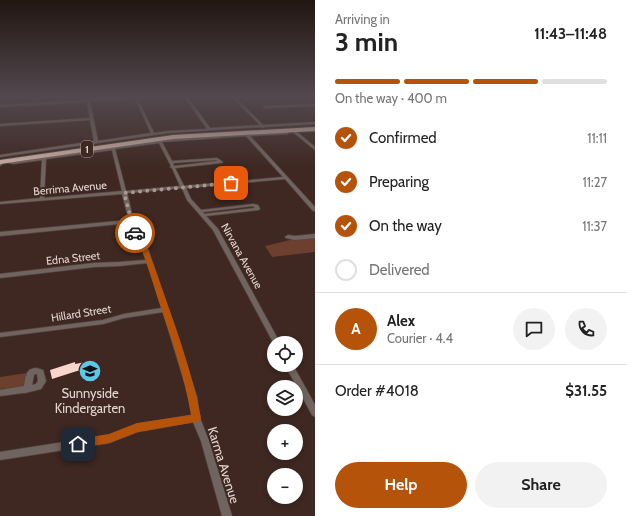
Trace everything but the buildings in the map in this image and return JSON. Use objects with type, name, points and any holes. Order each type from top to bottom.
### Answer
[{"type":"highway","name":"1","points":[[1,160],[134,141],[265,130],[315,124]]},
{"type":"highway","name":"1","points":[[265,130],[315,130]]},
{"type":"highway","name":"1","points":[[1,160],[134,141]]},
{"type":"street","points":[[0,125],[75,120]]},
{"type":"street","points":[[91,120],[96,142]]},
{"type":"street","points":[[147,120],[153,134]]},
{"type":"street","points":[[202,120],[209,130]]},
{"type":"street","points":[[255,120],[265,130]]},
{"type":"street","points":[[41,154],[96,142],[153,134],[209,130],[265,130],[295,132],[315,130]]},
{"type":"street","points":[[41,154],[113,148],[160,141],[247,135],[265,130]]},
{"type":"street","points":[[295,132],[315,149]]},
{"type":"street","points":[[247,135],[315,210]]},
{"type":"street","name":"Nirvana Avenue","points":[[160,141],[189,200],[215,229],[273,336]]},
{"type":"street","name":"Karma Avenue","points":[[113,148],[136,237],[144,246],[165,310],[193,397],[196,418],[205,441],[227,516]]},
{"type":"street","points":[[41,154],[42,200]]},
{"type":"street","points":[[217,159],[221,162],[171,165],[217,159]]},
{"type":"street","name":"Berrima Avenue","points":[[0,203],[286,178]]},
{"type":"street","points":[[253,205],[258,209],[202,213],[253,205]]},
{"type":"street","points":[[0,234],[132,221]]},
{"type":"street","points":[[288,237],[295,238],[315,236]]},
{"type":"street","name":"Edna Street","points":[[0,276],[94,264],[119,264],[148,261]]},
{"type":"street","name":"Hillard Street","points":[[0,335],[103,322],[124,316],[165,310]]},
{"type":"street","points":[[293,372],[315,413]]},
{"type":"street","points":[[0,393],[25,390]]},
{"type":"street","points":[[0,456],[109,439],[137,428],[196,418]]},
{"type":"shaded area","points":[[315,238],[315,252],[272,257],[265,246],[290,240]]},
{"type":"shaded area","points":[[27,373],[26,386],[0,389],[0,377]]},
{"type":"way so far","points":[[135,233],[124,193],[231,183]]},
{"type":"place","name":"Sunnyside Kindergarten","points":[[90,371]]},
{"type":"route","points":[[78,444],[109,439],[137,428],[196,418],[193,397],[170,323],[144,246],[136,237],[135,233]]}]
